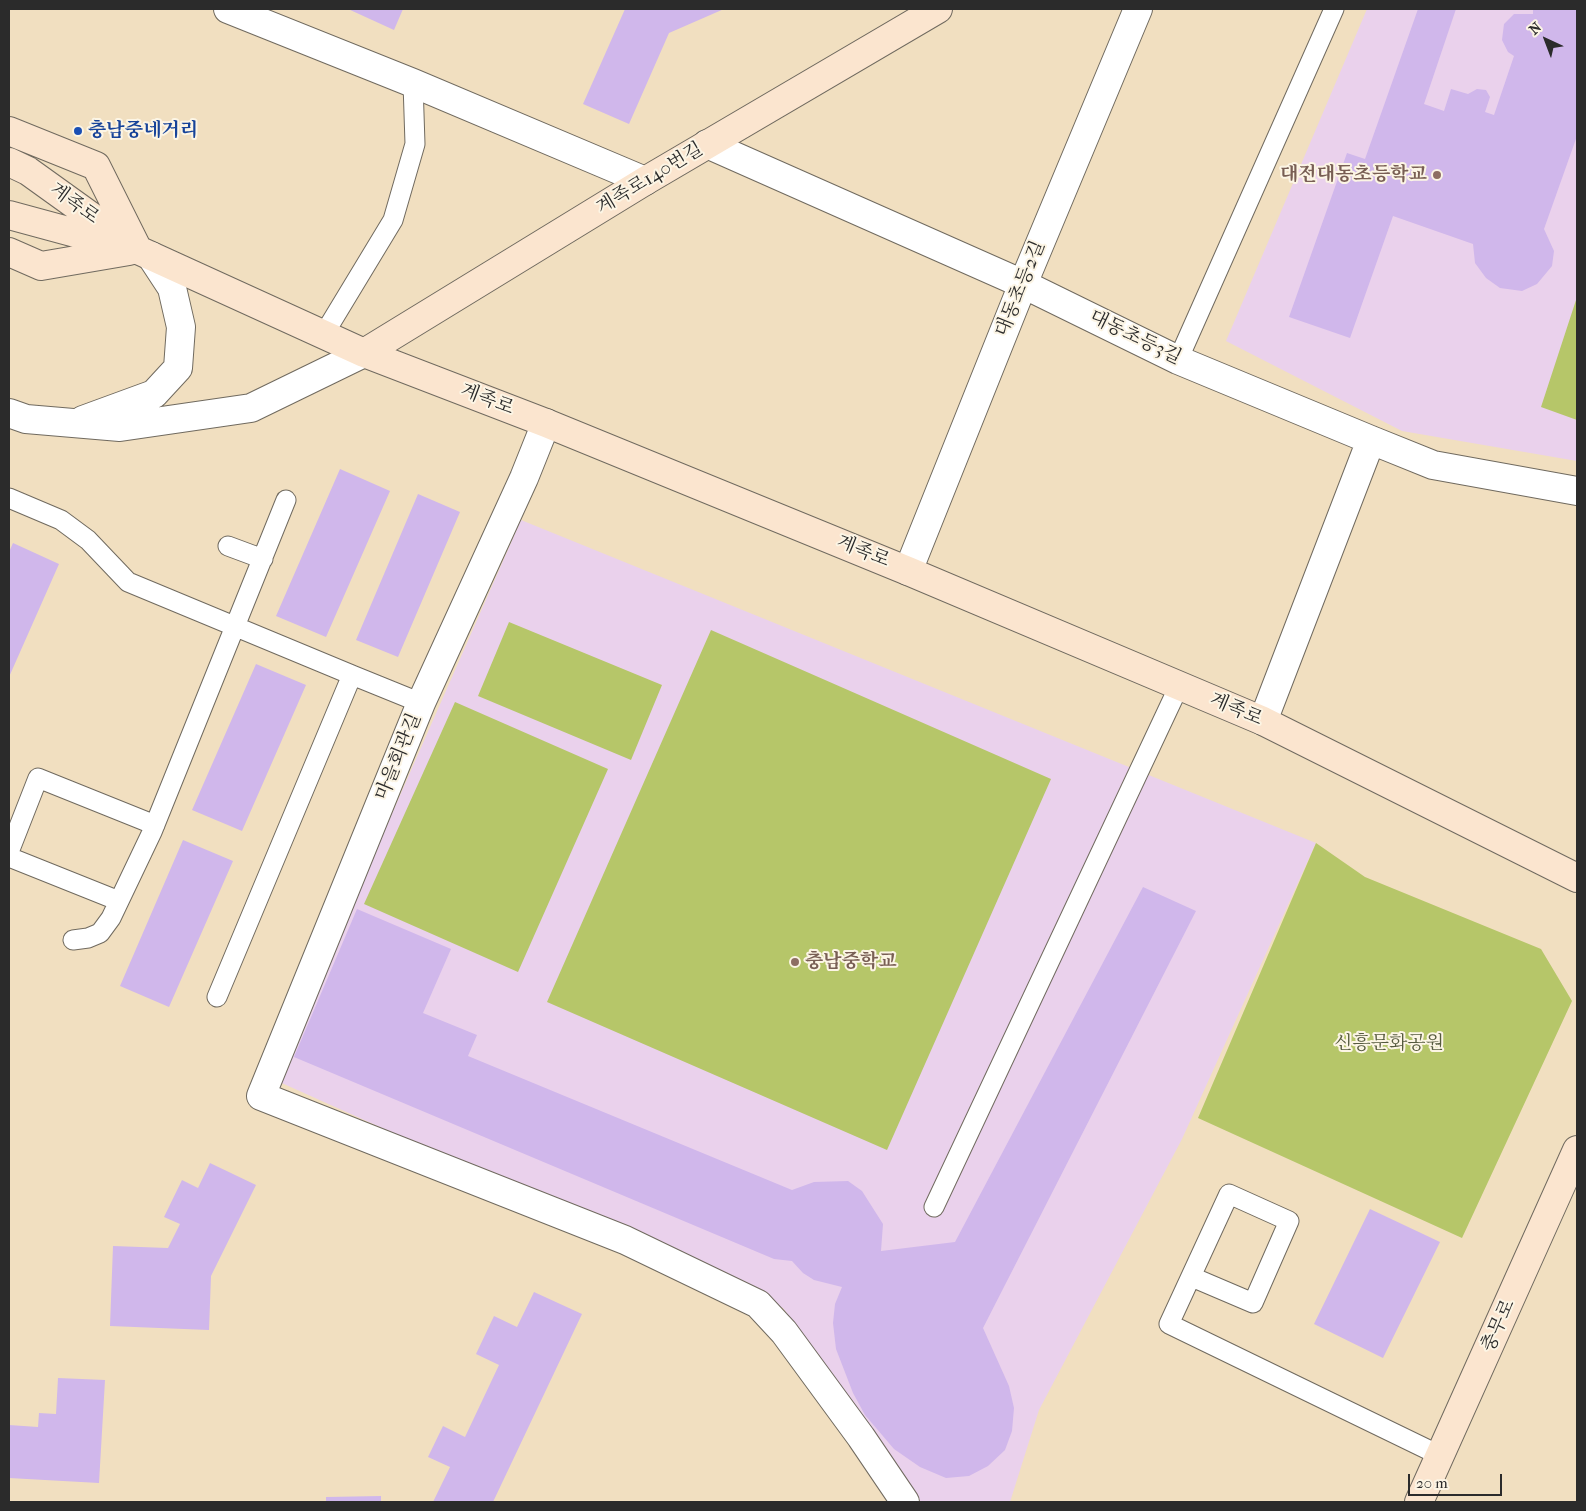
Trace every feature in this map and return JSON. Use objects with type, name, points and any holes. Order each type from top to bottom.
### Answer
[{"type":"main road","name":"계족로140번길","points":[[364,353],[928,11]]},
{"type":"main road","points":[[9,130],[96,166],[144,253],[41,266],[9,252]]},
{"type":"main road","name":"계족로","points":[[9,162],[28,171],[144,253]]},
{"type":"main road","name":"계족로","points":[[9,215],[144,253],[364,353],[546,423],[908,571],[1263,722],[1577,878]]},
{"type":"main road","name":"충무로","points":[[1419,1502],[1577,1150]]},
{"type":"street","points":[[228,9],[413,83],[645,181]]},
{"type":"street","name":"대동초등2길","points":[[908,571],[1023,284],[1138,9]]},
{"type":"street","name":"대동초등3길","points":[[708,144],[1023,284],[1178,360],[1433,465],[1577,491]]},
{"type":"street","points":[[75,423],[154,394],[178,368],[181,327],[172,288],[144,253]]},
{"type":"street","points":[[9,413],[26,418],[120,427],[251,408],[364,353]]},
{"type":"street","name":"마을회관길","points":[[546,423],[524,478],[421,703],[261,1096],[625,1240],[758,1304],[784,1332],[861,1437],[905,1502]]},
{"type":"street","points":[[1263,722],[1371,440]]},
{"type":"lane","points":[[1178,360],[1334,9]]},
{"type":"lane","points":[[324,334],[393,220],[415,144],[413,83]]},
{"type":"lane","points":[[9,498],[61,520],[88,540],[128,582],[421,703]]},
{"type":"lane","points":[[73,940],[88,938],[100,933],[111,918],[154,825],[286,500]]},
{"type":"lane","points":[[228,546],[262,559]]},
{"type":"lane","points":[[218,997],[352,675]]},
{"type":"lane","points":[[934,1207],[1179,686]]},
{"type":"lane","points":[[9,852],[38,778],[154,825]]},
{"type":"lane","points":[[9,857],[119,901]]},
{"type":"lane","points":[[1192,1277],[1252,1304],[1289,1221],[1229,1194],[1169,1324],[1440,1456]]},
{"type":"shaded area","name":"대전대동초등학교","points":[[1367,9],[1577,9],[1577,461],[1402,431],[1226,341]]},
{"type":"shaded area","name":"충남중학교","points":[[521,520],[1316,843],[1182,1139],[1039,1410],[1010,1502],[921,1502],[783,1308],[275,1080]]},
{"type":"green space","points":[[1577,297],[1577,420],[1541,407]]},
{"type":"green space","points":[[509,622],[662,685],[631,760],[478,696]]},
{"type":"green space","points":[[711,630],[1051,779],[887,1150],[547,1002]]},
{"type":"green space","points":[[455,702],[608,769],[518,972],[364,904]]},
{"type":"green space","name":"신흥문화공원","points":[[1316,843],[1365,877],[1541,949],[1572,1001],[1462,1238],[1198,1118]]},
{"type":"building","points":[[348,9],[403,9],[394,30]]},
{"type":"building","points":[[625,9],[724,9],[669,33],[629,124],[583,104]]},
{"type":"building","points":[[1418,9],[1456,9],[1424,104],[1444,111],[1451,89],[1468,94],[1477,89],[1486,90],[1490,97],[1485,112],[1494,115],[1514,56],[1508,52],[1502,40],[1504,24],[1514,14],[1533,14],[1533,9],[1577,9],[1577,136],[1544,229],[1554,251],[1552,266],[1537,284],[1522,291],[1500,288],[1486,278],[1475,263],[1473,244],[1393,216],[1350,338],[1289,317],[1347,153],[1365,159]]},
{"type":"building","points":[[340,469],[390,491],[326,637],[276,616]]},
{"type":"building","points":[[418,494],[460,512],[398,657],[356,640]]},
{"type":"building","points":[[13,543],[59,564],[9,677],[9,552]]},
{"type":"building","points":[[256,664],[306,685],[242,831],[192,810]]},
{"type":"building","points":[[183,840],[233,861],[169,1007],[120,986]]},
{"type":"building","points":[[1143,887],[1196,911],[983,1328],[1009,1386],[1014,1408],[1012,1431],[1005,1450],[988,1466],[969,1476],[946,1478],[920,1467],[894,1449],[865,1415],[853,1393],[836,1349],[833,1323],[835,1304],[842,1287],[814,1280],[803,1273],[792,1261],[774,1259],[294,1057],[357,909],[451,949],[423,1013],[477,1035],[468,1056],[792,1190],[814,1182],[848,1181],[862,1191],[883,1224],[881,1251],[955,1242]]},
{"type":"building","points":[[210,1163],[256,1185],[211,1276],[209,1330],[110,1326],[113,1246],[168,1248],[180,1224],[164,1217],[182,1180],[198,1188]]},
{"type":"building","points":[[1370,1209],[1440,1242],[1383,1358],[1314,1324]]},
{"type":"building","points":[[534,1292],[582,1314],[493,1502],[433,1502],[450,1467],[428,1457],[443,1426],[465,1437],[499,1365],[476,1354],[494,1316],[517,1327]]},
{"type":"building","points":[[58,1378],[105,1380],[99,1483],[9,1478],[9,1425],[38,1427],[39,1413],[56,1414]]},
{"type":"building","points":[[381,1496],[381,1502],[326,1502],[326,1497]]},
{"type":"place","name":"충남중네거리","points":[[78,131]]},
{"type":"place","name":"대전대동초등학교","points":[[1437,175]]},
{"type":"place","name":"충남중학교","points":[[795,962]]}]
